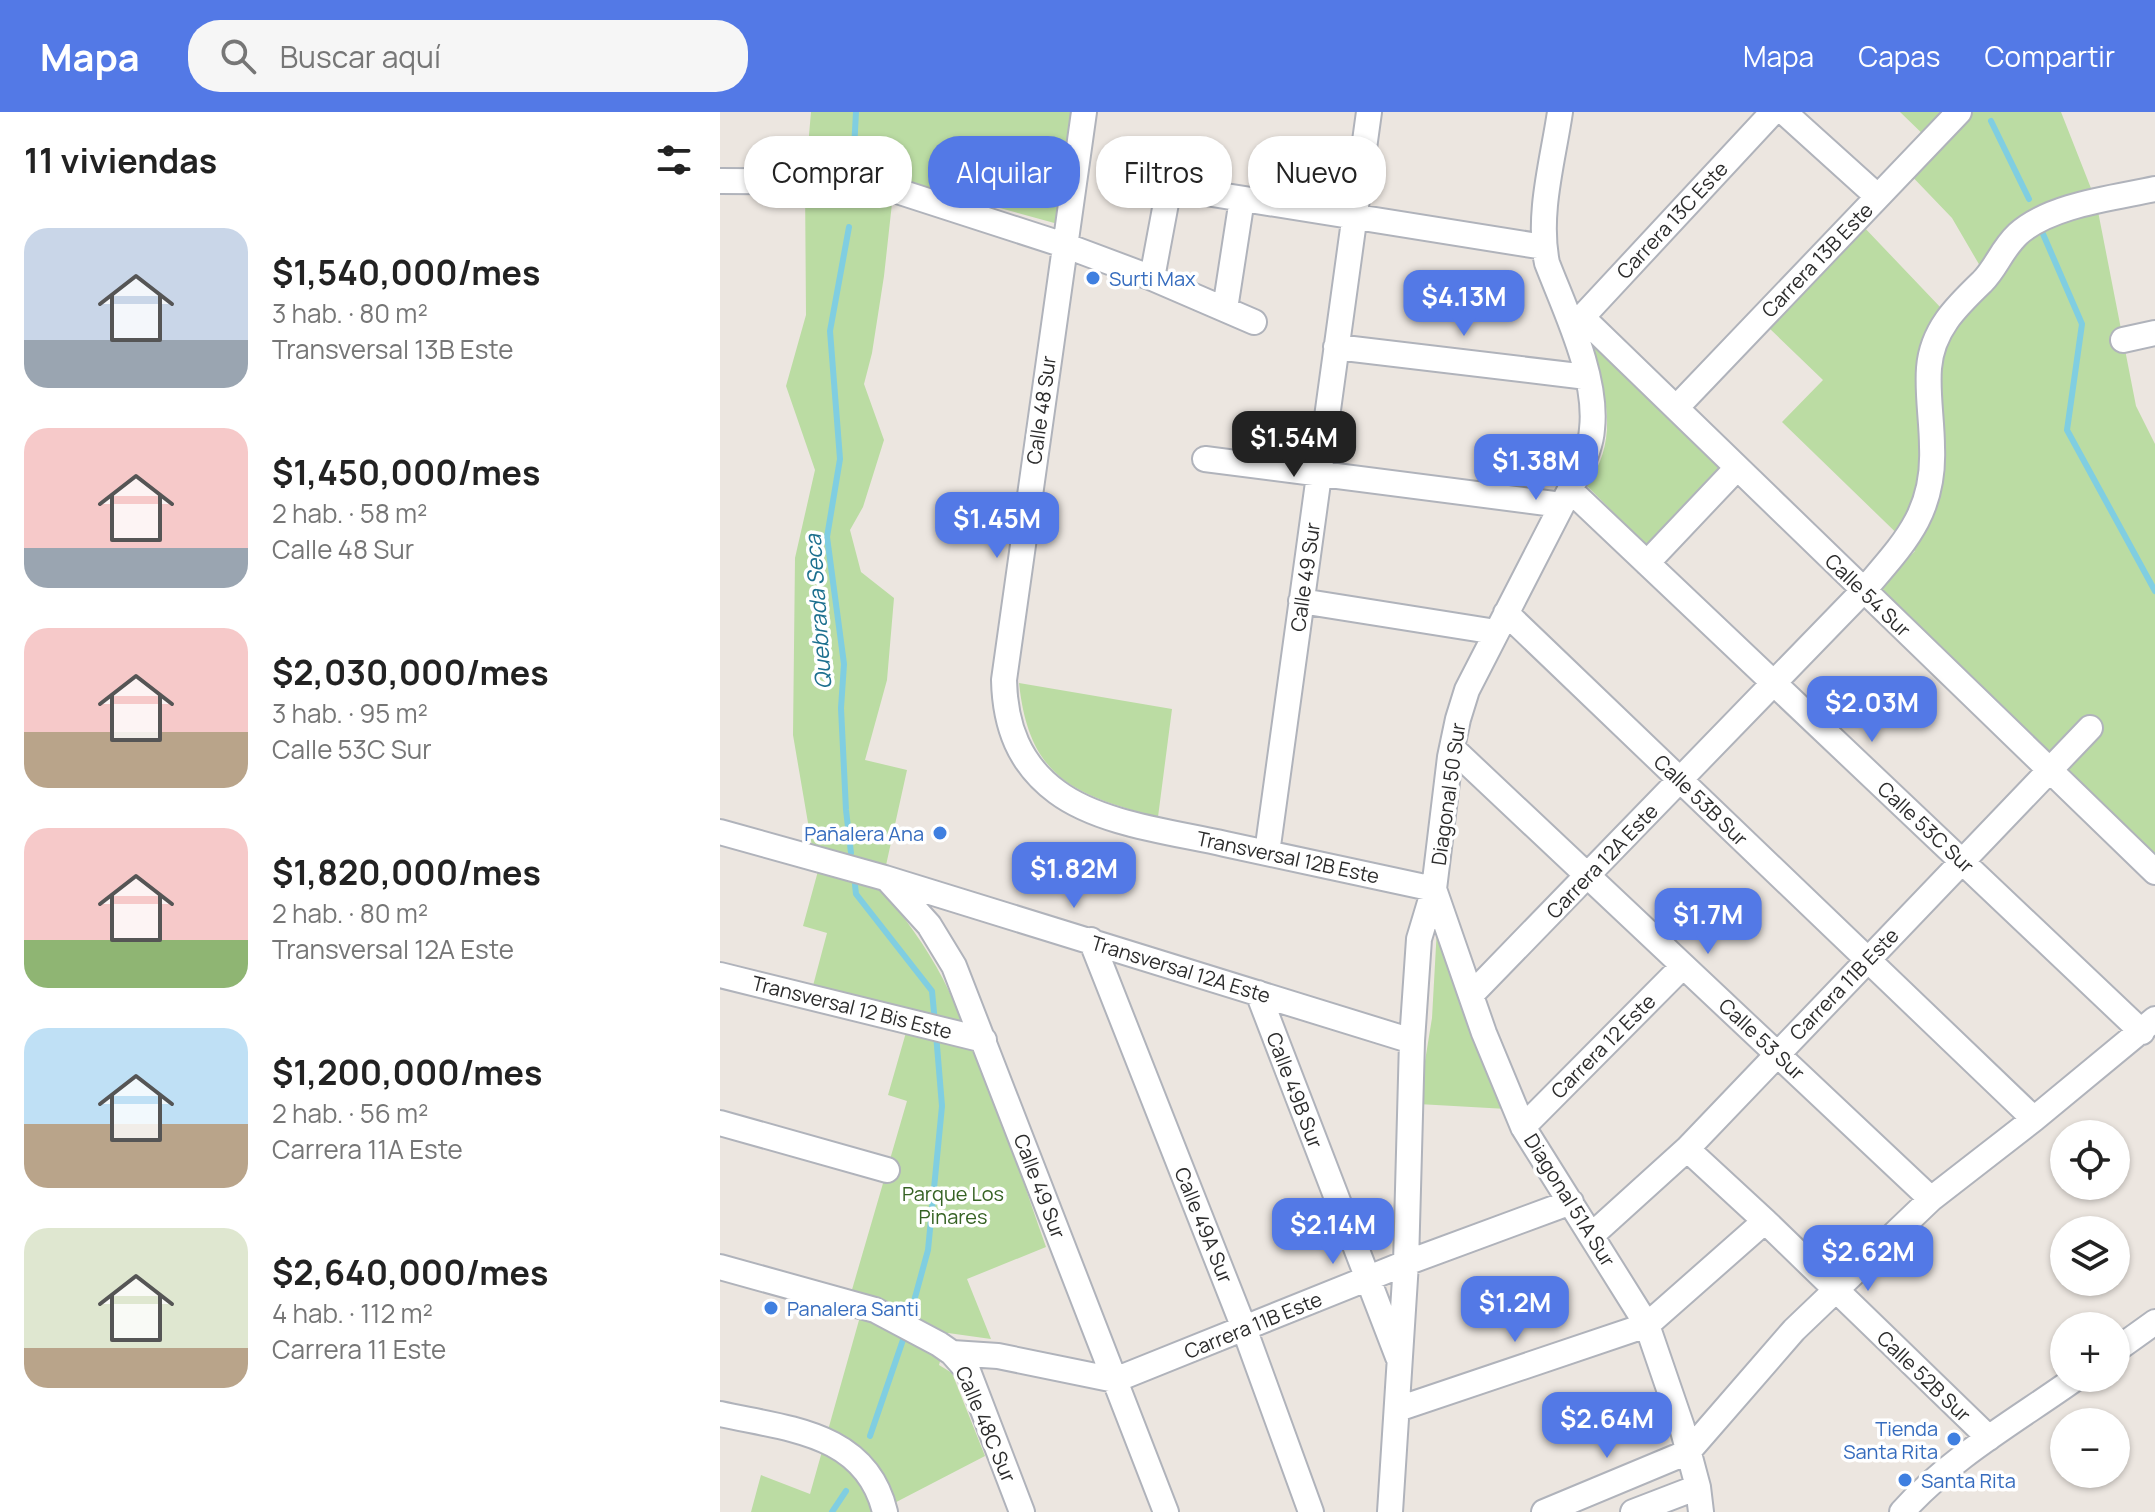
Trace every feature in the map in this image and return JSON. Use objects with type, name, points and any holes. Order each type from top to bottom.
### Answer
[{"type":"street","name":"Calle 48 Sur","points":[[1084,112],[1006,665],[1004,698],[1005,714],[1016,745],[1034,770],[1058,793],[1095,812]]},
{"type":"street","name":"Calle 49 Sur","points":[[1267,853],[1369,112]]},
{"type":"street","name":"Diagonal 50 Sur","points":[[1390,1512],[1401,1365],[1412,1041],[1419,939],[1434,889],[1452,748],[1467,690],[1566,498],[1585,458],[1593,427],[1577,323],[1547,263],[1544,247],[1545,215],[1560,112]]},
{"type":"street","name":"Carrera 13C Este","points":[[1577,323],[1773,112]]},
{"type":"street","points":[[1784,112],[1877,196]]},
{"type":"street","name":"Carrera 13B Este","points":[[1676,408],[1959,112]]},
{"type":"street","points":[[720,181],[839,182],[871,185],[902,193],[1064,245],[1152,278],[1254,322]]},
{"type":"street","points":[[1152,278],[1169,187],[1544,247]]},
{"type":"street","name":"Carrera 12A Este","points":[[1472,994],[1864,590],[1918,521],[1927,503],[1932,474],[1929,369],[1937,336],[1952,311],[1991,273],[2002,251],[2031,223],[2049,215],[2096,201],[2155,189]]},
{"type":"street","points":[[1225,309],[1242,199]]},
{"type":"street","name":"Calle 54 Sur","points":[[1577,323],[1676,408],[2155,872]]},
{"type":"street","points":[[2123,340],[2155,333]]},
{"type":"street","points":[[1336,347],[1587,377]]},
{"type":"street","points":[[1205,459],[1319,474],[1566,498]]},
{"type":"street","points":[[1647,563],[1737,468]]},
{"type":"street","name":"Calle 53C Sur","points":[[1566,498],[1647,563],[1961,861],[2148,1026]]},
{"type":"street","points":[[1301,601],[1501,622]]},
{"type":"street","name":"Calle 53B Sur","points":[[1501,622],[1681,780],[2034,1119]]},
{"type":"street","name":"Carrera 11B Este","points":[[1592,1235],[1687,1149],[2090,728]]},
{"type":"street","name":"Calle 53 Sur","points":[[1452,748],[1931,1199]]},
{"type":"street","name":"Transversal 12B Este","points":[[1095,812],[1156,829],[1434,889]]},
{"type":"street","name":"Transversal 12A Este","points":[[720,832],[1091,940],[1412,1041]]},
{"type":"street","name":"Calle 49 Sur","points":[[885,878],[914,907],[942,944],[984,1040],[1166,1512]]},
{"type":"street","name":"Diagonal 51A Sur","points":[[1434,889],[1484,1033],[1523,1127],[1647,1325],[1688,1452],[1701,1512]]},
{"type":"street","name":"Calle 49A Sur","points":[[1091,940],[1244,1328],[1311,1512]]},
{"type":"street","name":"Carrera 12 Este","points":[[1523,1127],[1683,966]]},
{"type":"street","name":"Transversal 12 Bis Este","points":[[720,975],[984,1040]]},
{"type":"street","name":"Calle 49B Sur","points":[[1258,993],[1401,1365]]},
{"type":"street","points":[[1544,1512],[1688,1452],[1794,1330],[1931,1199],[2148,1026]]},
{"type":"street","points":[[720,1123],[887,1170]]},
{"type":"street","name":"Calle 52B Sur","points":[[1687,1149],[1989,1438]]},
{"type":"street","name":"Carrera 11B Este","points":[[1115,1380],[1406,1263],[1571,1202]]},
{"type":"street","points":[[1398,1409],[1647,1325],[1765,1221]]},
{"type":"street","points":[[720,1267],[849,1300],[875,1310],[946,1349],[998,1356],[1115,1380]]},
{"type":"street","points":[[2130,1340],[2155,1322]]},
{"type":"street","name":"Calle 48C Sur","points":[[946,1349],[968,1371],[1022,1512]]},
{"type":"street","points":[[1902,1512],[1928,1485],[2056,1392]]},
{"type":"street","points":[[720,1414],[820,1437],[840,1446],[863,1468],[885,1512]]},
{"type":"street","points":[[1633,1512],[1698,1487]]},
{"type":"green space","name":"Parque Los Pinares","points":[[811,112],[1074,112],[1071,136],[928,136],[928,188],[912,184],[912,136],[809,136]]},
{"type":"green space","points":[[1900,112],[2061,112],[2096,201],[2136,406],[2155,444],[2155,857],[1877,589],[1915,551],[1782,422],[1823,380],[1768,327],[1861,224],[1942,309],[1980,266],[1952,218],[1904,168],[1930,141]]},
{"type":"green space","name":"Parque Los Pinares","points":[[805,208],[891,208],[872,353],[864,384],[884,440],[863,507],[850,530],[861,572],[894,598],[887,680],[865,760],[907,770],[881,888],[929,955],[959,1011],[999,1111],[1046,1247],[967,1279],[991,1339],[948,1333],[939,1365],[952,1373],[985,1456],[877,1512],[751,1512],[761,1475],[810,1494],[863,1306],[849,1300],[907,1101],[888,1095],[909,1022],[810,997],[827,933],[803,926],[821,860],[814,858],[793,735],[795,558],[815,470],[786,386],[806,315]]},
{"type":"green space","name":"Parque Los Pinares","points":[[1000,208],[1060,208],[1058,224]]},
{"type":"green space","points":[[1586,330],[1723,466],[1646,545],[1587,486],[1598,466],[1607,428],[1603,390]]},
{"type":"green space","points":[[1019,683],[1172,709],[1158,817],[1102,800],[1061,777],[1045,761],[1033,741],[1024,715]]},
{"type":"green space","points":[[1437,928],[1507,1109],[1418,1104],[1432,1018]]},
{"type":"waterway","name":"Quebrada Seca","points":[[855,136],[856,112]]},
{"type":"waterway","points":[[1991,121],[2029,199]]},
{"type":"waterway","name":"Quebrada Seca","points":[[849,227],[830,331],[840,459],[827,537],[844,664],[841,708],[851,853]]},
{"type":"waterway","points":[[2043,234],[2082,324],[2067,430],[2155,591]]},
{"type":"waterway","name":"Quebrada Seca","points":[[855,885],[856,894],[932,991],[935,1023]]},
{"type":"waterway","name":"Quebrada Seca","points":[[908,1323],[928,1250],[942,1106],[936,1034]]},
{"type":"waterway","name":"Quebrada Seca","points":[[870,1436],[905,1334]]},
{"type":"waterway","name":"Quebrada Seca","points":[[832,1512],[846,1491]]},
{"type":"place","name":"Surti Max","points":[[1093,278]]},
{"type":"place","name":"Pañalera Ana","points":[[940,833]]},
{"type":"place","name":"Panalera Santi","points":[[771,1308]]},
{"type":"place","name":"Tienda Santa Rita","points":[[1954,1439]]},
{"type":"place","name":"Santa Rita","points":[[1905,1480]]}]
